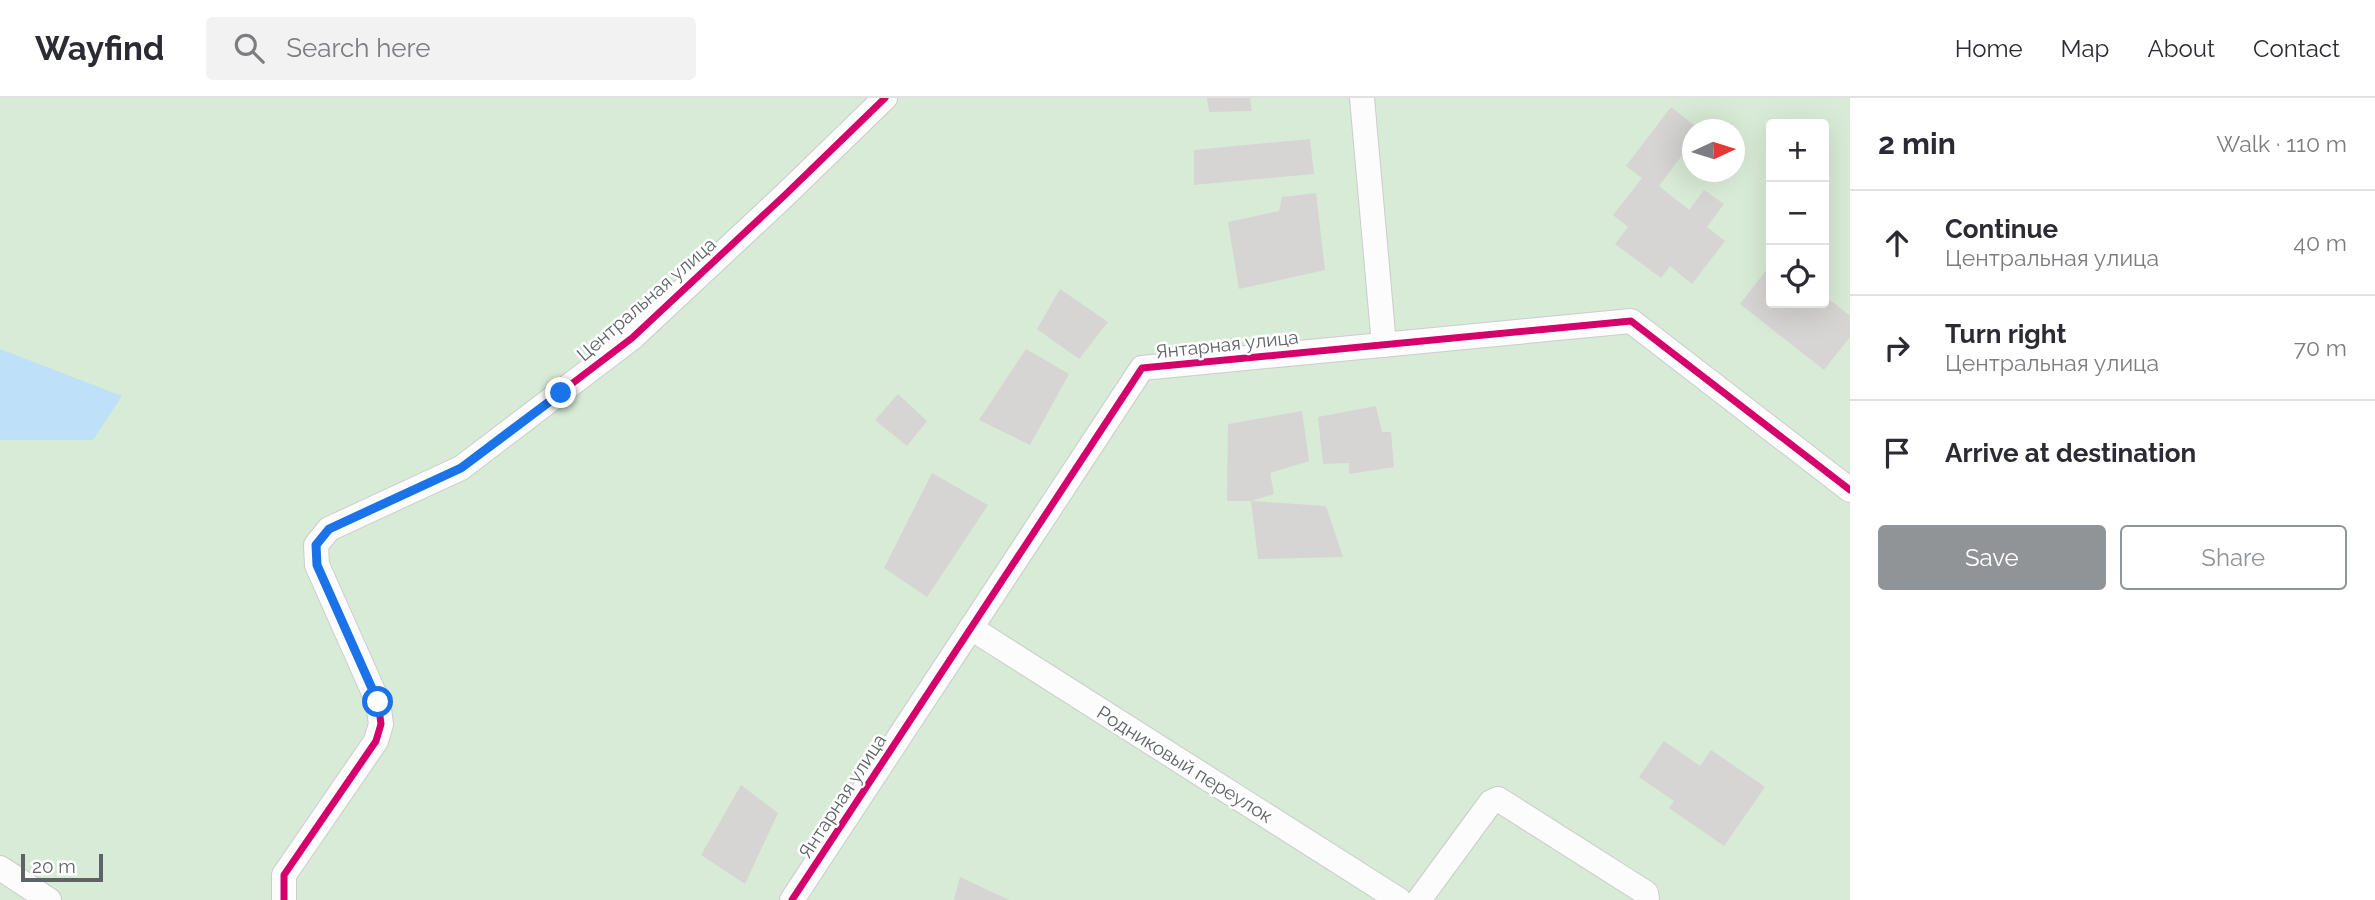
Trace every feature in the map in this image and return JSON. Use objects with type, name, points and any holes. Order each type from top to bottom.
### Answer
[{"type":"street","name":"Центральная улица","points":[[284,900],[284,875],[376,741],[381,724],[378,702],[317,565],[316,545],[329,529],[461,468],[632,338],[885,98]]},
{"type":"street","points":[[1362,98],[1384,345]]},
{"type":"street","name":"Янтарная улица","points":[[792,900],[1142,368],[1631,321],[1850,490]]},
{"type":"street","name":"Родниковый переулок","points":[[971,628],[1399,900]]},
{"type":"street","points":[[1419,900],[1491,802],[1498,799],[1646,893],[1647,900]]},
{"type":"street","points":[[0,868],[49,900]]},
{"type":"green space","points":[[0,98],[1850,98],[1850,900],[0,900]]},
{"type":"water","points":[[0,349],[122,396],[93,440],[0,440]]},
{"type":"building","points":[[1207,98],[1250,98],[1252,111],[1209,112]]},
{"type":"building","points":[[1671,107],[1686,119],[1682,119],[1682,155],[1659,186],[1689,210],[1704,190],[1724,204],[1707,227],[1725,241],[1692,284],[1670,266],[1661,278],[1615,244],[1628,227],[1613,215],[1642,178],[1626,166]]},
{"type":"building","points":[[1310,139],[1314,174],[1194,185],[1194,150]]},
{"type":"building","points":[[1316,193],[1325,270],[1239,289],[1228,222],[1279,211],[1282,197]]},
{"type":"building","points":[[1766,270],[1766,308],[1829,308],[1829,299],[1850,316],[1850,337],[1824,370],[1740,304]]},
{"type":"building","points":[[1060,289],[1108,322],[1079,359],[1037,329]]},
{"type":"building","points":[[1026,349],[1069,374],[1030,445],[979,420]]},
{"type":"building","points":[[898,394],[927,421],[907,446],[875,420]]},
{"type":"building","points":[[1376,406],[1382,432],[1391,432],[1394,467],[1349,474],[1349,463],[1323,464],[1318,417]]},
{"type":"building","points":[[1302,411],[1309,461],[1270,473],[1274,494],[1251,501],[1227,501],[1228,424]]},
{"type":"building","points":[[932,473],[988,505],[927,597],[884,568]]},
{"type":"building","points":[[1251,501],[1326,506],[1343,557],[1258,559]]},
{"type":"building","points":[[1664,741],[1700,766],[1711,750],[1765,787],[1724,846],[1669,808],[1674,801],[1639,777]]},
{"type":"building","points":[[741,785],[778,813],[745,884],[701,855]]},
{"type":"building","points":[[960,877],[1009,900],[954,900]]},
{"type":"cycle path","points":[[284,900],[284,875],[376,741],[381,724],[378,702],[317,565],[316,545],[329,529],[461,468],[632,338],[885,98]]},
{"type":"cycle path","points":[[792,900],[1142,368],[1631,321],[1850,490]]},
{"type":"route","points":[[378,702],[317,565],[316,545],[329,529],[461,468],[561,393]]}]
